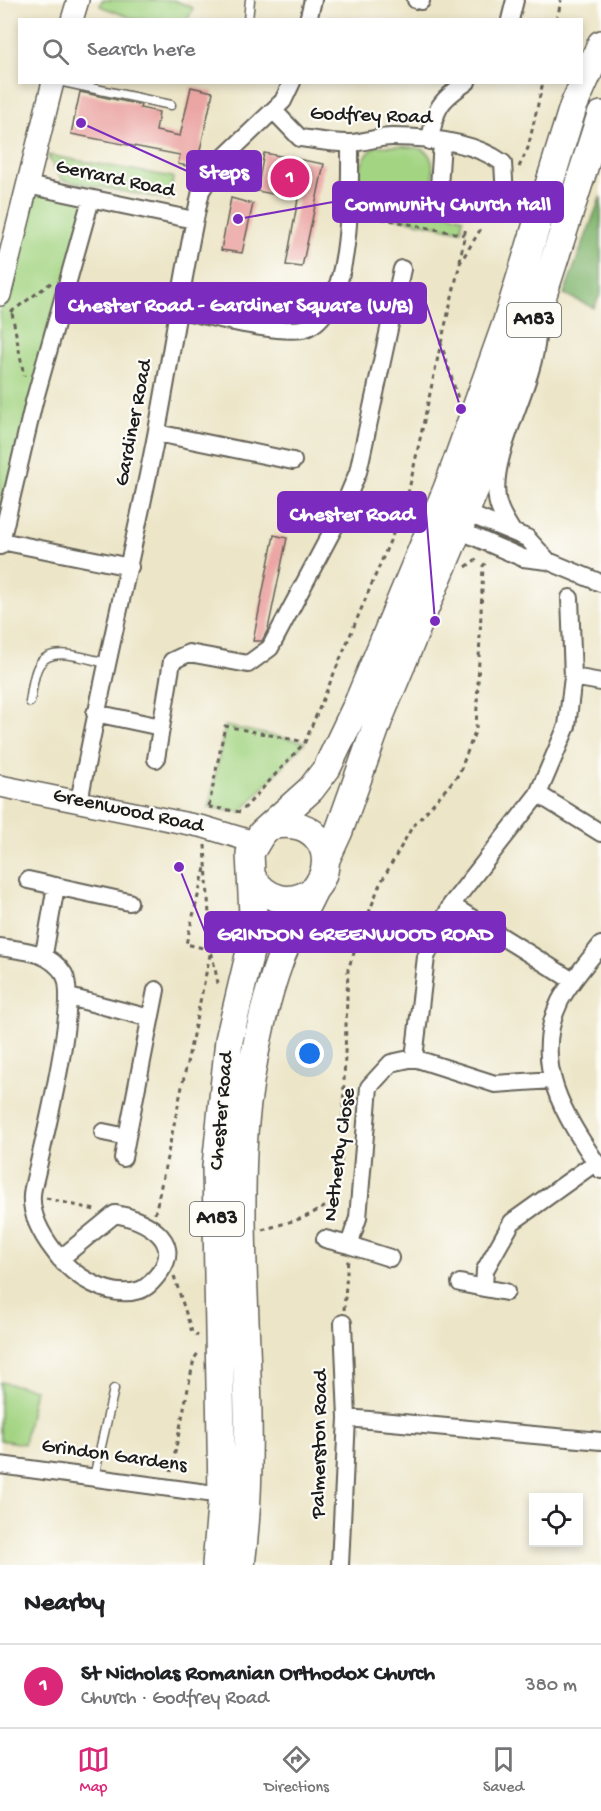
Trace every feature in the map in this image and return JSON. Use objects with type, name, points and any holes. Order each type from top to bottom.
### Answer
[{"type":"main road","name":"Chester Road","points":[[241,1565],[249,1440],[243,1150],[256,1050],[281,959],[314,890],[321,881],[326,859],[339,831],[449,519],[573,107],[601,44]]},
{"type":"main road","name":"Chester Road","points":[[216,1565],[222,1494],[216,1166],[229,1040],[254,935],[249,865],[263,834],[310,789],[327,768],[449,519],[539,307],[601,115]]},
{"type":"main road","points":[[263,834],[297,824],[308,829],[323,846],[326,859]]},
{"type":"main road","points":[[251,876],[268,895],[279,900],[302,898],[314,890]]},
{"type":"street","points":[[308,18],[313,0]]},
{"type":"street","points":[[510,18],[515,0]]},
{"type":"street","points":[[3,303],[27,185],[52,84]]},
{"type":"street","name":"Gardiner Road","points":[[79,802],[95,714],[130,567],[157,433],[201,191],[218,163],[274,111],[291,84]]},
{"type":"street","points":[[436,142],[433,118],[439,104],[464,84]]},
{"type":"street","name":"Godfrey Road","points":[[274,111],[300,138],[350,143],[391,137],[436,142],[487,152],[502,163],[500,202]]},
{"type":"street","name":"Godfrey Road","points":[[436,142],[439,188],[451,207],[469,212]]},
{"type":"street","points":[[179,310],[265,328],[306,328],[321,315],[338,290],[350,212],[350,143]]},
{"type":"street","name":"Gerrard Road","points":[[27,185],[195,220]]},
{"type":"street","points":[[0,546],[34,402],[91,199]]},
{"type":"street","points":[[469,212],[500,202]]},
{"type":"street","points":[[156,759],[172,661],[189,653],[248,664],[270,648],[337,522],[357,472],[402,269]]},
{"type":"street","points":[[338,290],[395,302]]},
{"type":"street","points":[[512,531],[496,499],[496,480],[504,450],[535,362],[539,307]]},
{"type":"street","points":[[157,433],[293,461]]},
{"type":"street","points":[[449,519],[476,517],[512,531],[527,538],[548,561]]},
{"type":"street","points":[[449,519],[493,552],[548,561],[601,583]]},
{"type":"street","points":[[1,541],[130,567]]},
{"type":"street","points":[[553,1080],[495,1084],[414,1058],[426,957],[451,905],[538,794],[567,726],[573,677],[570,598]]},
{"type":"street","points":[[573,677],[601,682]]},
{"type":"street","points":[[95,714],[161,727]]},
{"type":"street","name":"Greenwood Road","points":[[0,786],[79,802],[207,817],[263,834]]},
{"type":"street","points":[[538,794],[601,833]]},
{"type":"street","points":[[28,880],[129,902]]},
{"type":"street","points":[[44,954],[56,886]]},
{"type":"street","points":[[451,905],[573,981]]},
{"type":"street","points":[[484,1288],[486,1270],[512,1222],[598,1166],[568,1120],[555,1093],[550,1037],[559,1003],[601,945]]},
{"type":"street","points":[[0,947],[44,954],[64,975],[69,997],[58,1070],[32,1195],[43,1237],[60,1259],[71,1270],[106,1289],[126,1292],[142,1290],[163,1268],[167,1254],[161,1237],[153,1227],[128,1216],[114,1214],[60,1259]]},
{"type":"street","points":[[123,1158],[156,990]]},
{"type":"street","points":[[69,997],[150,1018]]},
{"type":"street","name":"Netherby Close","points":[[349,1245],[358,1218],[369,1087],[391,1063],[414,1058]]},
{"type":"street","points":[[103,1132],[127,1137]]},
{"type":"street","name":"Netherby Close","points":[[325,1239],[390,1258]]},
{"type":"street","points":[[460,1283],[506,1292]]},
{"type":"street","name":"Palmerston Road","points":[[340,1565],[347,1418],[343,1323]]},
{"type":"street","points":[[347,1418],[601,1441]]},
{"type":"street","name":"Grindon Gardens","points":[[0,1465],[222,1494]]},
{"type":"lane","points":[[248,18],[250,0]]},
{"type":"lane","points":[[72,84],[171,105]]},
{"type":"lane","points":[[30,702],[39,665],[48,657],[58,654],[107,663]]},
{"type":"lane","points":[[94,1477],[114,1389]]},
{"type":"path","points":[[557,18],[561,0]]},
{"type":"path","points":[[460,263],[500,202],[528,148],[543,84]]},
{"type":"path","points":[[350,212],[465,235]]},
{"type":"path","points":[[207,817],[241,813],[305,742],[406,503],[460,263],[469,212]]},
{"type":"path","points":[[12,313],[64,273],[71,272]]},
{"type":"path","points":[[3,303],[12,313],[28,394],[34,402]]},
{"type":"path","points":[[441,343],[458,401]]},
{"type":"path","points":[[462,574],[472,560],[493,552]]},
{"type":"path","points":[[244,1235],[303,1218],[330,1204],[341,1167],[348,969],[379,886],[411,829],[459,774],[476,729],[483,566],[493,552]]},
{"type":"path","points":[[220,995],[212,950],[206,864],[207,817],[225,726],[305,742]]},
{"type":"path","points":[[206,864],[186,944],[212,950]]},
{"type":"path","points":[[153,1227],[212,950]]},
{"type":"path","points":[[32,1195],[114,1214]]},
{"type":"path","points":[[343,1323],[349,1245]]},
{"type":"path","points":[[168,1487],[194,1359],[200,1351]]},
{"type":"green space","points":[[102,0],[174,0],[193,8],[188,18],[131,18],[100,6]]},
{"type":"green space","points":[[376,146],[413,147],[428,154],[433,168],[435,194],[438,202],[444,211],[463,218],[461,231],[357,210],[361,167],[369,152]]},
{"type":"green space","points":[[47,155],[173,177],[170,200],[62,180]]},
{"type":"green space","points":[[27,185],[91,199],[0,546],[0,295]]},
{"type":"green space","points":[[601,196],[601,293],[594,308],[564,294]]},
{"type":"green space","points":[[225,726],[305,742],[241,812],[209,807]]},
{"type":"green space","points":[[0,1382],[35,1389],[24,1444],[0,1440]]},
{"type":"building","points":[[191,87],[213,92],[196,168],[178,164],[180,155],[71,134],[80,92],[141,105],[140,108],[159,112],[156,131],[180,136]]},
{"type":"building","points":[[264,153],[324,164],[302,267],[286,265],[298,199],[257,191]]},
{"type":"building","points":[[231,198],[253,204],[242,253],[221,250]]},
{"type":"building","points":[[274,535],[287,538],[268,629],[262,641],[253,641]]},
{"type":"place","name":"Steps","points":[[81,123]]},
{"type":"place","name":"St Nicholas Romanian Orthodox Church","points":[[290,178]]},
{"type":"place","name":"Community Church Hall","points":[[238,219]]},
{"type":"place","name":"Chester Road - Gardiner Square (W/B)","points":[[461,409]]},
{"type":"place","name":"Chester Road","points":[[435,621]]},
{"type":"place","name":"GRINDON GREENWOOD ROAD","points":[[179,867]]}]
